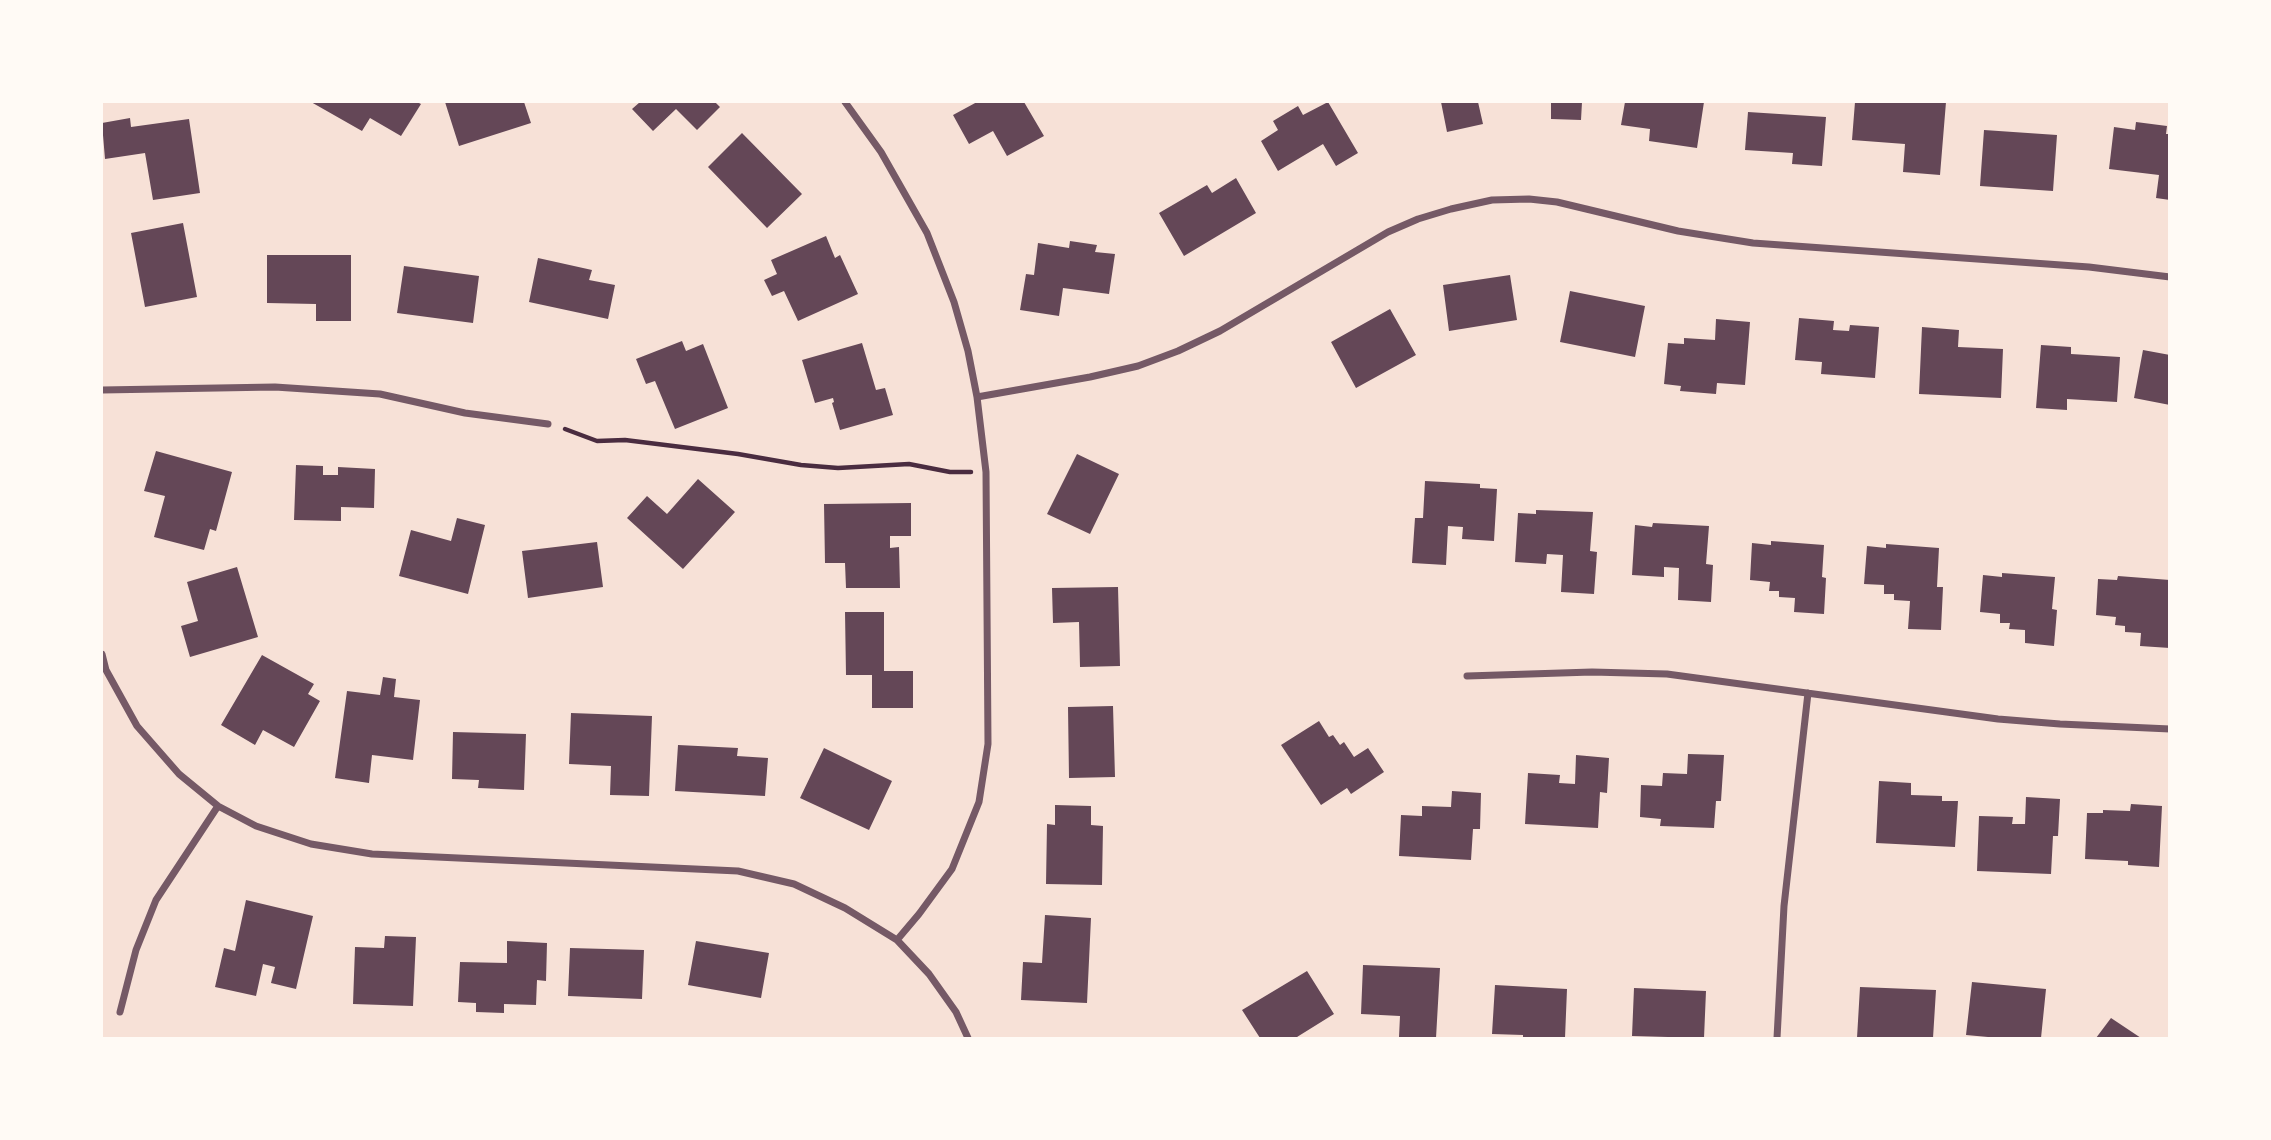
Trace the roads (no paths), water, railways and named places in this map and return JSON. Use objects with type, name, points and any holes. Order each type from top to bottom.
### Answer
[{"type":"street","points":[[845,102],[881,152],[927,233],[954,302],[977,397],[986,472],[988,744],[979,802],[952,869],[897,940]]},
{"type":"street","points":[[977,397],[1102,375],[1138,366],[1178,351],[1220,331],[1388,232],[1418,219],[1492,200],[1529,199],[1557,202],[1678,232],[1718,239],[2090,267],[2169,277]]},
{"type":"street","points":[[102,390],[275,387],[380,394],[465,413],[548,424]]},
{"type":"street","points":[[102,654],[106,670],[137,726],[179,774],[218,806],[256,826],[311,844],[372,854],[738,871],[794,884],[845,908],[897,940],[929,974],[956,1012],[968,1038]]},
{"type":"street","points":[[1467,676],[1592,672],[1667,674],[1998,719],[2169,729]]},
{"type":"street","points":[[1777,1038],[1784,906],[1808,694]]},
{"type":"street","points":[[120,1013],[136,950],[156,900],[218,806]]}]
